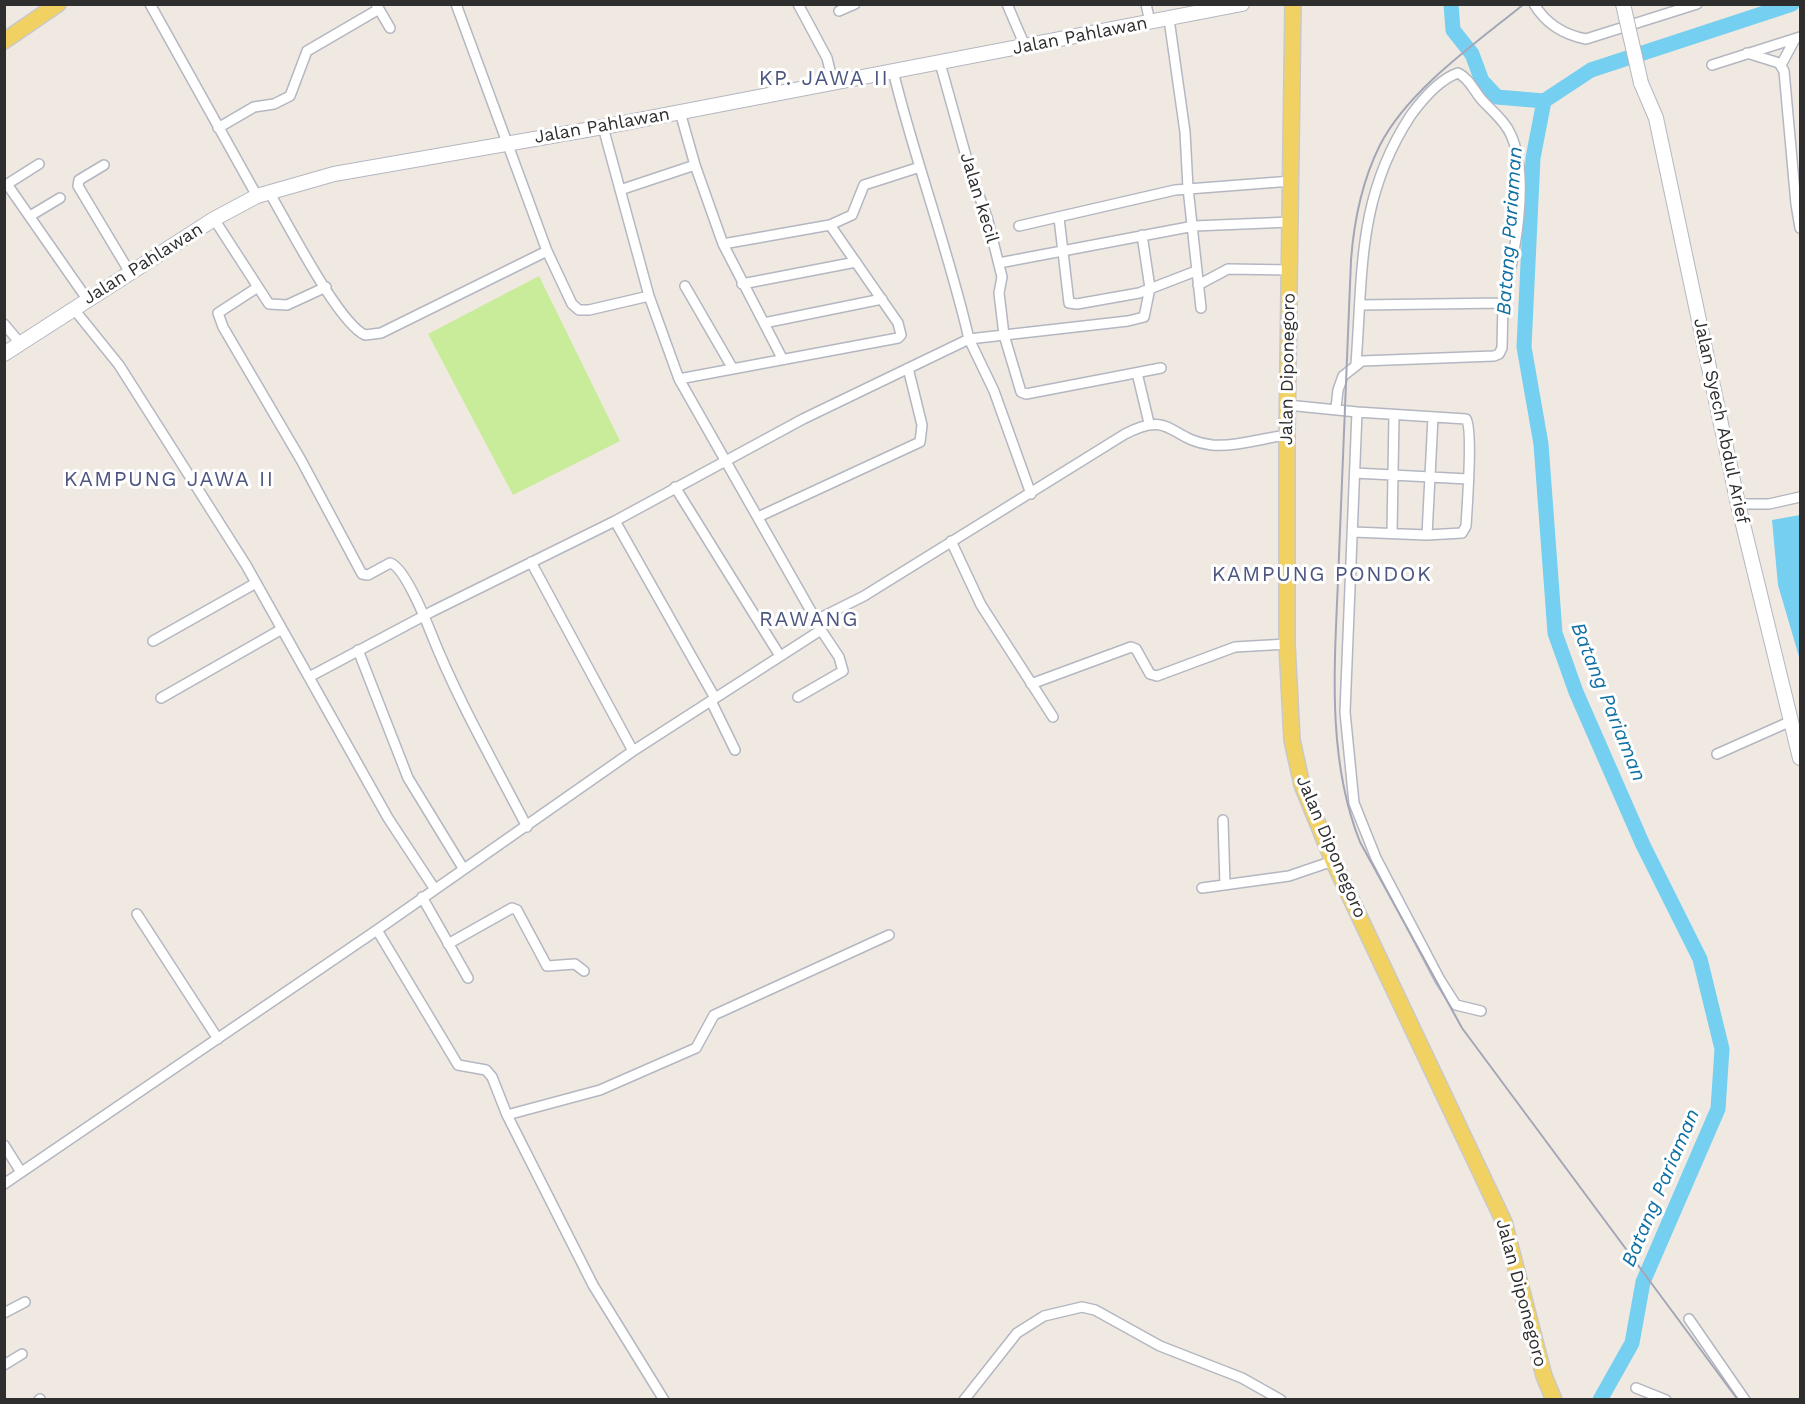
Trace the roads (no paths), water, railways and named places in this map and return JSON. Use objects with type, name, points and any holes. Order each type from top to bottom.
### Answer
[{"type":"main road","name":"Jalan Diponegoro","points":[[1293,4],[1287,405],[1287,644],[1289,715],[1296,760],[1312,810],[1333,861],[1499,1211],[1511,1243],[1544,1376],[1554,1400]]},
{"type":"main road","points":[[4,28],[48,6]]},
{"type":"main road","points":[[4,41],[48,6]]},
{"type":"street","points":[[150,4],[218,128],[353,327],[365,335],[375,335],[547,251]]},
{"type":"street","points":[[456,4],[547,251],[570,299],[579,310],[589,310],[649,296]]},
{"type":"street","points":[[798,4],[827,58],[833,82]]},
{"type":"street","points":[[839,11],[855,4]]},
{"type":"street","points":[[1006,4],[1025,46]]},
{"type":"street","points":[[1146,4],[1150,22]]},
{"type":"street","name":"Jalan Pahlawan","points":[[4,354],[214,219],[263,194],[334,174],[603,127],[1242,4]]},
{"type":"street","points":[[1534,4],[1554,26],[1570,36],[1586,39],[1697,4]]},
{"type":"street","name":"Jalan Syech Abdul Arief","points":[[1623,4],[1641,83],[1656,117],[1737,504],[1789,722],[1800,758]]},
{"type":"street","points":[[218,128],[254,107],[274,104],[290,96],[308,51],[377,7],[390,28]]},
{"type":"street","points":[[1169,19],[1184,118],[1188,188],[1194,226],[1196,271],[1201,308]]},
{"type":"street","points":[[1712,65],[1747,52],[1798,38]]},
{"type":"street","points":[[1781,65],[1798,38]]},
{"type":"street","points":[[1747,52],[1781,65],[1786,76],[1800,228]]},
{"type":"street","name":"Jalan kecil","points":[[940,63],[999,263],[1002,277],[999,293],[1004,335],[1021,392],[1026,394],[1137,373]]},
{"type":"street","points":[[893,71],[908,133],[958,291],[969,339],[994,391],[1031,494]]},
{"type":"street","points":[[1336,408],[1340,382],[1356,364],[1370,359],[1497,355],[1502,348],[1503,303],[1515,234],[1519,191],[1517,155],[1505,124],[1475,93],[1465,76],[1458,73],[1441,84],[1416,108],[1387,154],[1375,188],[1366,224],[1356,364]]},
{"type":"street","points":[[680,112],[695,165],[723,244],[782,358]]},
{"type":"street","points":[[603,127],[649,296],[679,379],[834,650],[843,670],[798,697]]},
{"type":"street","points":[[39,164],[8,185],[87,299]]},
{"type":"street","points":[[104,165],[79,180],[78,186],[129,272]]},
{"type":"street","points":[[620,190],[695,165]]},
{"type":"street","points":[[723,244],[830,225],[852,215],[864,185],[920,166]]},
{"type":"street","points":[[1019,226],[1188,188],[1292,181]]},
{"type":"street","points":[[30,216],[60,198]]},
{"type":"street","points":[[1059,218],[1069,303],[1077,304],[1118,298],[1196,271]]},
{"type":"street","points":[[214,219],[269,304],[287,305],[326,287]]},
{"type":"street","points":[[999,263],[1194,226],[1291,222]]},
{"type":"street","points":[[679,379],[898,338],[901,335],[898,323],[830,225]]},
{"type":"street","points":[[309,677],[615,520],[724,460],[969,339],[1140,319],[1146,314],[1150,288],[1142,236]]},
{"type":"street","points":[[742,284],[856,262]]},
{"type":"street","points":[[1198,285],[1228,269],[1290,270]]},
{"type":"street","points":[[685,286],[733,369]]},
{"type":"street","points":[[258,287],[218,313],[223,327],[301,460],[361,573],[366,575],[383,565],[395,565],[424,616],[441,660],[526,826]]},
{"type":"street","points":[[764,322],[882,299]]},
{"type":"street","points":[[1360,305],[1503,303]]},
{"type":"street","points":[[73,308],[119,365],[256,583],[388,818],[434,888]]},
{"type":"street","points":[[4,324],[20,343]]},
{"type":"street","points":[[758,517],[920,442],[922,425],[908,368]]},
{"type":"street","points":[[1149,423],[1137,373],[1161,368]]},
{"type":"street","points":[[1287,405],[1394,415],[1458,418],[1468,421],[1465,530],[1459,534],[1426,535],[1353,532]]},
{"type":"street","points":[[1357,412],[1345,712],[1354,803],[1377,858],[1440,980],[1456,1005],[1481,1011]]},
{"type":"street","points":[[1392,533],[1394,415]]},
{"type":"street","points":[[1426,535],[1432,417]]},
{"type":"street","points":[[816,620],[864,596],[1125,434],[1149,423],[1160,424],[1191,439],[1215,445],[1287,435]]},
{"type":"street","points":[[1355,473],[1468,479]]},
{"type":"street","points":[[675,487],[780,656]]},
{"type":"street","points":[[1737,504],[1769,504],[1800,498]]},
{"type":"street","points":[[615,520],[713,699],[735,750]]},
{"type":"street","points":[[951,541],[981,605],[1053,717]]},
{"type":"street","points":[[531,562],[633,752]]},
{"type":"street","points":[[153,641],[256,583]]},
{"type":"street","points":[[161,698],[282,629]]},
{"type":"street","points":[[4,1184],[633,752],[821,630]]},
{"type":"street","points":[[1031,684],[1126,648],[1136,649],[1150,674],[1157,676],[1235,647],[1287,644]]},
{"type":"street","points":[[358,650],[408,778],[463,868]]},
{"type":"street","points":[[1716,754],[1789,722]]},
{"type":"street","points":[[1223,820],[1225,885]]},
{"type":"street","points":[[1202,888],[1289,876],[1333,861]]},
{"type":"street","points":[[422,897],[468,978]]},
{"type":"street","points":[[448,944],[512,908],[517,910],[547,966],[575,964],[584,971]]},
{"type":"street","points":[[137,914],[218,1039]]},
{"type":"street","points":[[377,930],[458,1065],[489,1072],[507,1115],[593,1285],[664,1400]]},
{"type":"street","points":[[507,1115],[555,1104],[600,1090],[696,1048],[714,1015],[889,935]]},
{"type":"street","points":[[4,1145],[21,1172]]},
{"type":"street","points":[[4,1313],[25,1302]]},
{"type":"street","points":[[964,1400],[1017,1333],[1050,1314],[1082,1307],[1095,1310],[1160,1346],[1242,1378],[1281,1400]]},
{"type":"street","points":[[1689,1319],[1745,1400]]},
{"type":"street","points":[[4,1365],[22,1354]]},
{"type":"street","points":[[1636,1388],[1666,1400]]},
{"type":"water","points":[[1800,515],[1800,660],[1778,585],[1772,520]]},
{"type":"waterway","points":[[1451,4],[1453,30],[1472,54],[1482,81],[1497,97],[1544,101]]},
{"type":"waterway","name":"Batang Pariaman","points":[[1600,1400],[1632,1343],[1643,1282],[1718,1109],[1722,1049],[1700,959],[1643,845],[1576,692],[1555,633],[1541,444],[1524,347],[1533,158],[1544,101],[1591,70],[1792,4]]},
{"type":"railway","points":[[1524,4],[1444,68],[1408,105],[1380,145],[1368,173],[1360,201],[1351,260],[1336,627],[1335,700],[1341,773],[1360,842],[1462,1028],[1738,1400]]},
{"type":"district","name":"KP. JAWA II","points":[[824,79]]},
{"type":"district","name":"KAMPUNG JAWA II","points":[[169,480]]},
{"type":"district","name":"KAMPUNG PONDOK","points":[[1322,575]]},
{"type":"district","name":"RAWANG","points":[[809,620]]}]
